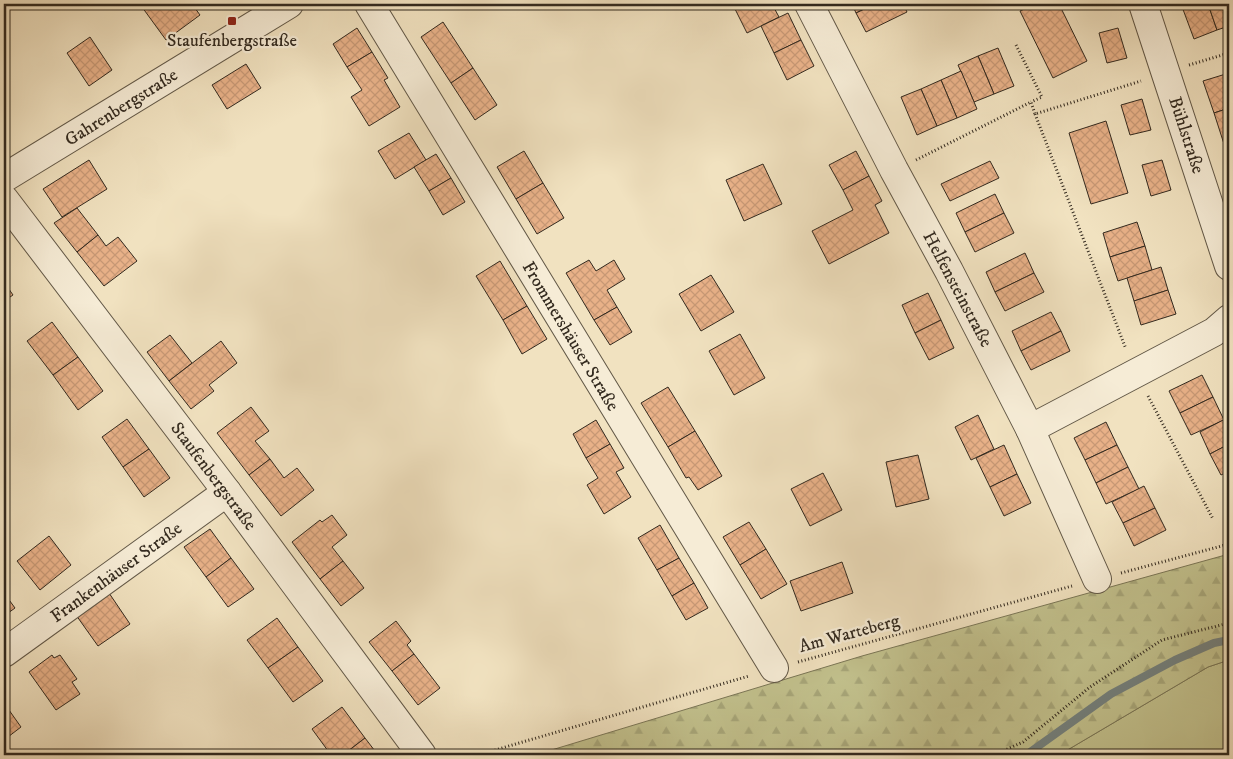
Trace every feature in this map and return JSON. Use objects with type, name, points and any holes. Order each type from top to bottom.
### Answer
[{"type":"street","name":"Gahrenbergstraße","points":[[4,178],[288,4]]},
{"type":"street","name":"Frommershäuser Straße","points":[[369,4],[774,668]]},
{"type":"street","name":"Helfensteinstraße","points":[[809,4],[1030,429],[1097,579]]},
{"type":"street","name":"Bühlstraße","points":[[1143,4],[1229,266]]},
{"type":"street","name":"Staufenbergstraße","points":[[4,198],[227,492],[422,755]]},
{"type":"street","points":[[1030,429],[1214,332],[1229,319]]},
{"type":"street","name":"Frankenhäuser Straße","points":[[4,653],[227,492]]},
{"type":"path","points":[[894,170],[1042,97],[1016,45]]},
{"type":"path","points":[[1035,114],[1229,53]]},
{"type":"path","points":[[1031,102],[1136,373],[1213,519]]},
{"type":"path","name":"Am Warteberg","points":[[478,755],[774,668],[1229,544]]},
{"type":"path","points":[[994,755],[1023,742],[1090,687],[1162,640],[1229,623]]},
{"type":"green space","points":[[1229,554],[1229,660],[1208,667],[1059,755],[535,755],[862,656]]},
{"type":"green space","points":[[1229,660],[1229,755],[1059,755],[1208,667]]},
{"type":"building","points":[[147,4],[192,4],[200,15],[166,40],[142,7]]},
{"type":"building","points":[[746,4],[772,4],[779,17],[747,33],[735,9]]},
{"type":"building","points":[[852,4],[875,4],[856,13]]},
{"type":"building","points":[[875,4],[903,4],[907,12],[866,32],[856,13]]},
{"type":"building","points":[[1036,4],[1059,4],[1087,61],[1053,78],[1020,11]]},
{"type":"building","points":[[1181,4],[1208,4],[1217,30],[1194,39]]},
{"type":"building","points":[[1208,4],[1229,4],[1229,26],[1217,30]]},
{"type":"building","points":[[788,13],[801,40],[774,53],[761,26]]},
{"type":"building","points":[[443,22],[473,68],[451,83],[421,37]]},
{"type":"building","points":[[357,28],[372,52],[347,67],[333,44]]},
{"type":"building","points":[[1118,28],[1127,58],[1107,63],[1099,33]]},
{"type":"building","points":[[90,37],[112,70],[89,86],[67,53]]},
{"type":"building","points":[[801,40],[814,66],[787,80],[774,53]]},
{"type":"building","points":[[998,48],[1014,86],[994,94],[978,56]]},
{"type":"building","points":[[372,52],[388,78],[384,80],[400,107],[369,126],[351,97],[362,90],[347,67]]},
{"type":"building","points":[[978,56],[994,94],[974,102],[958,65]]},
{"type":"building","points":[[246,64],[261,88],[227,109],[212,85]]},
{"type":"building","points":[[473,68],[497,105],[475,120],[451,83]]},
{"type":"building","points":[[961,71],[977,109],[957,118],[941,80]]},
{"type":"building","points":[[1229,73],[1229,108],[1214,113],[1203,81]]},
{"type":"building","points":[[941,80],[957,118],[937,126],[921,89]]},
{"type":"building","points":[[921,89],[937,126],[917,135],[901,97]]},
{"type":"building","points":[[1142,99],[1151,130],[1130,135],[1121,105]]},
{"type":"building","points":[[1229,108],[1229,143],[1224,144],[1214,113]]},
{"type":"building","points":[[1106,121],[1128,193],[1091,204],[1069,133]]},
{"type":"building","points":[[409,133],[426,160],[395,179],[378,151]]},
{"type":"building","points":[[1229,143],[1229,160],[1224,144]]},
{"type":"building","points":[[524,151],[543,183],[516,199],[497,167]]},
{"type":"building","points":[[856,151],[869,176],[843,190],[829,165]]},
{"type":"building","points":[[436,154],[451,178],[429,191],[414,167]]},
{"type":"building","points":[[89,160],[107,189],[62,217],[43,189]]},
{"type":"building","points":[[1162,160],[1171,190],[1151,196],[1142,165]]},
{"type":"building","points":[[990,161],[999,178],[950,201],[941,184]]},
{"type":"building","points":[[763,164],[782,204],[744,221],[726,180]]},
{"type":"building","points":[[869,176],[882,201],[875,205],[889,233],[829,264],[812,231],[853,210],[843,190]]},
{"type":"building","points":[[451,178],[465,202],[443,215],[429,191]]},
{"type":"building","points":[[543,183],[564,218],[537,234],[516,199]]},
{"type":"building","points":[[995,194],[1004,213],[965,232],[956,213]]},
{"type":"building","points":[[77,208],[98,235],[77,252],[54,223]]},
{"type":"building","points":[[1004,213],[1014,233],[975,252],[965,232]]},
{"type":"building","points":[[1137,222],[1145,246],[1110,257],[1103,233]]},
{"type":"building","points":[[98,235],[106,246],[118,237],[137,261],[104,286],[77,252]]},
{"type":"building","points":[[1145,246],[1152,270],[1118,281],[1110,257]]},
{"type":"building","points":[[1025,253],[1034,273],[995,292],[986,272]]},
{"type":"building","points":[[589,260],[596,271],[614,260],[625,279],[607,290],[617,307],[594,320],[566,273]]},
{"type":"building","points":[[500,261],[527,306],[503,320],[476,276]]},
{"type":"building","points":[[1161,267],[1168,290],[1134,301],[1127,278]]},
{"type":"building","points":[[1034,273],[1044,292],[1005,311],[995,292]]},
{"type":"building","points":[[711,275],[734,312],[701,331],[679,294]]},
{"type":"building","points":[[4,282],[13,295],[4,301]]},
{"type":"building","points":[[1168,290],[1176,314],[1141,325],[1134,301]]},
{"type":"building","points":[[928,293],[941,320],[915,333],[902,305]]},
{"type":"building","points":[[527,306],[547,339],[522,354],[503,320]]},
{"type":"building","points":[[617,307],[632,332],[610,345],[594,320]]},
{"type":"building","points":[[1051,312],[1061,331],[1021,351],[1012,331]]},
{"type":"building","points":[[941,320],[954,348],[929,360],[915,333]]},
{"type":"building","points":[[52,322],[78,357],[53,375],[27,341]]},
{"type":"building","points":[[1061,331],[1070,351],[1031,370],[1021,351]]},
{"type":"building","points":[[740,334],[765,378],[734,395],[709,351]]},
{"type":"building","points":[[170,335],[192,363],[169,381],[147,352]]},
{"type":"building","points":[[221,341],[237,363],[209,385],[214,391],[191,409],[169,381]]},
{"type":"building","points":[[78,357],[103,391],[78,410],[53,375]]},
{"type":"building","points":[[1202,375],[1213,397],[1180,413],[1169,391]]},
{"type":"building","points":[[668,387],[695,431],[668,447],[641,403]]},
{"type":"building","points":[[1213,397],[1224,420],[1191,435],[1180,413]]},
{"type":"building","points":[[251,407],[269,431],[255,441],[270,459],[249,475],[217,433]]},
{"type":"building","points":[[978,415],[994,449],[971,460],[955,427]]},
{"type":"building","points":[[1229,417],[1229,444],[1210,454],[1200,432]]},
{"type":"building","points":[[127,419],[149,449],[123,467],[102,437]]},
{"type":"building","points":[[596,420],[610,444],[586,458],[573,434]]},
{"type":"building","points":[[1106,422],[1117,445],[1085,460],[1074,438]]},
{"type":"building","points":[[695,431],[722,476],[698,490],[689,477],[686,478],[668,447]]},
{"type":"building","points":[[610,444],[624,468],[616,472],[631,497],[604,514],[587,485],[598,478],[586,458]]},
{"type":"building","points":[[1229,444],[1229,471],[1221,475],[1210,454]]},
{"type":"building","points":[[1004,445],[1017,474],[990,487],[976,458]]},
{"type":"building","points":[[1117,445],[1128,467],[1096,483],[1085,460]]},
{"type":"building","points":[[149,449],[170,478],[144,497],[123,467]]},
{"type":"building","points":[[918,455],[929,499],[896,507],[886,462]]},
{"type":"building","points":[[270,459],[284,478],[297,468],[314,490],[281,516],[249,475]]},
{"type":"building","points":[[1128,467],[1139,489],[1106,504],[1096,483]]},
{"type":"building","points":[[823,473],[842,510],[810,526],[791,489]]},
{"type":"building","points":[[1017,474],[1031,503],[1004,516],[990,487]]},
{"type":"building","points":[[1144,486],[1155,508],[1123,523],[1112,502]]},
{"type":"building","points":[[1155,508],[1166,530],[1134,546],[1123,523]]},
{"type":"building","points":[[332,515],[347,535],[332,547],[343,561],[320,579],[292,542],[320,520],[322,522]]},
{"type":"building","points":[[749,522],[766,549],[740,565],[723,537]]},
{"type":"building","points":[[660,525],[679,558],[657,570],[638,538]]},
{"type":"building","points":[[210,529],[231,558],[206,577],[184,547]]},
{"type":"building","points":[[49,536],[71,565],[40,590],[17,561]]},
{"type":"building","points":[[766,549],[787,584],[761,599],[740,565]]},
{"type":"building","points":[[231,558],[254,589],[228,607],[206,577]]},
{"type":"building","points":[[679,558],[694,583],[672,596],[657,570]]},
{"type":"building","points":[[343,561],[364,588],[341,606],[320,579]]},
{"type":"building","points":[[842,562],[853,593],[801,611],[790,581]]},
{"type":"building","points":[[694,583],[708,608],[686,620],[672,596]]},
{"type":"building","points":[[4,593],[15,608],[4,616]]},
{"type":"building","points":[[109,593],[130,624],[98,646],[76,615]]},
{"type":"building","points":[[277,618],[298,647],[268,668],[247,640]]},
{"type":"building","points":[[396,621],[411,641],[407,645],[414,654],[392,671],[369,642]]},
{"type":"building","points":[[298,647],[323,681],[293,702],[268,668]]},
{"type":"building","points":[[414,654],[440,688],[418,705],[392,671]]},
{"type":"building","points":[[52,655],[54,658],[60,655],[77,679],[72,682],[80,694],[56,710],[29,672]]},
{"type":"building","points":[[4,703],[21,727],[4,740]]},
{"type":"building","points":[[342,707],[365,738],[343,755],[331,755],[312,729]]},
{"type":"building","points":[[365,738],[378,755],[343,755]]},
{"type":"waterway","points":[[1026,755],[1111,694],[1175,660],[1214,643],[1229,640]]},
{"type":"place","name":"Staufenbergstraße","points":[[232,21]]}]
